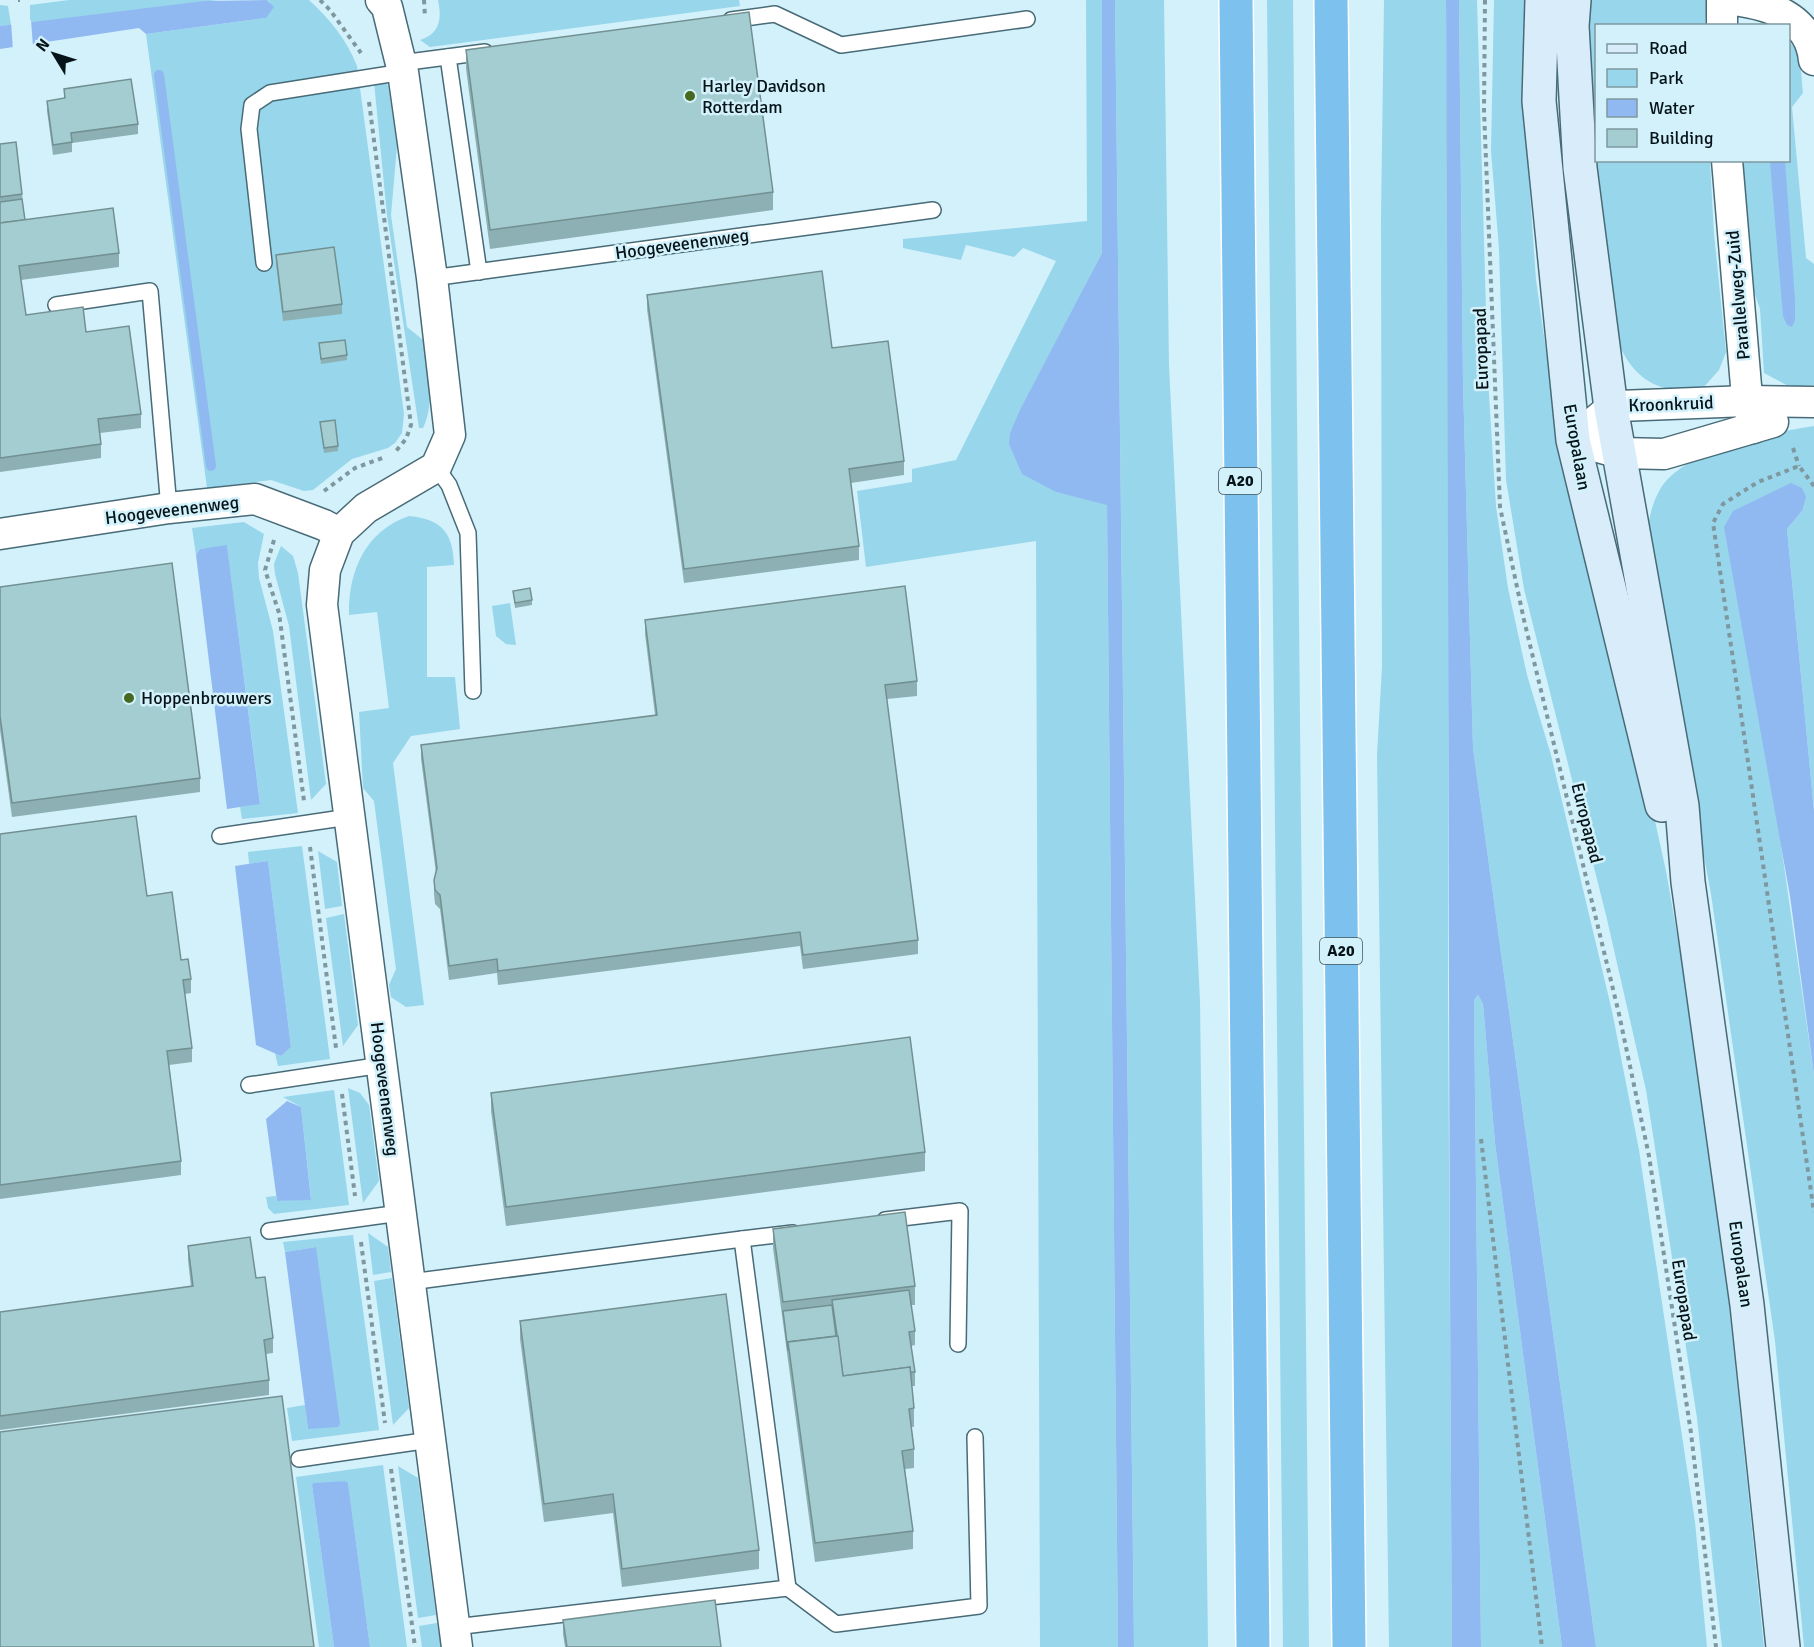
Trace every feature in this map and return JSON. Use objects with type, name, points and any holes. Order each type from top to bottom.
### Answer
[{"type":"highway","name":"A20","points":[[1236,0],[1253,1647]]},
{"type":"highway","name":"A20","points":[[1331,0],[1349,1647]]},
{"type":"main road","name":"Europalaan","points":[[1542,0],[1539,101],[1573,440],[1662,808],[1688,882]]},
{"type":"main road","name":"Europalaan","points":[[1574,0],[1572,26],[1580,168],[1611,408],[1682,806],[1688,882],[1747,1305],[1783,1647]]},
{"type":"street","points":[[381,0],[387,7],[402,67],[432,278],[450,435],[436,467]]},
{"type":"street","points":[[1722,0],[1722,24]]},
{"type":"street","points":[[1734,0],[1760,4],[1786,13],[1812,43],[1814,60]]},
{"type":"street","name":"Parallelweg-Zuid","points":[[1727,162],[1750,415]]},
{"type":"street","name":"Kroonkruid","points":[[1573,440],[1620,453],[1664,454],[1750,415],[1814,402]]},
{"type":"street","name":"Kroonkruid","points":[[1573,440],[1611,408],[1750,415],[1814,410]]},
{"type":"street","name":"Hoogeveenenweg","points":[[436,467],[366,508],[339,533],[325,570],[322,604],[456,1637]]},
{"type":"street","name":"Hoogeveenenweg","points":[[0,534],[169,508],[255,499],[339,533]]},
{"type":"lane","points":[[717,22],[776,14],[841,45],[1027,19]]},
{"type":"lane","points":[[264,263],[249,129],[252,105],[270,93],[366,77],[448,57],[495,51]]},
{"type":"lane","points":[[448,57],[479,272]]},
{"type":"lane","name":"Hoogeveenenweg","points":[[432,278],[933,210]]},
{"type":"lane","points":[[56,304],[150,291],[169,508]]},
{"type":"lane","points":[[436,467],[449,485],[468,533],[473,691]]},
{"type":"lane","points":[[220,836],[349,817]]},
{"type":"lane","points":[[249,1085],[382,1065]]},
{"type":"lane","points":[[868,1223],[960,1211],[958,1344]]},
{"type":"lane","points":[[269,1230],[400,1213]]},
{"type":"lane","points":[[410,1282],[811,1230]]},
{"type":"lane","points":[[742,1239],[788,1588]]},
{"type":"lane","points":[[456,1637],[788,1588],[836,1624],[979,1606],[975,1437]]},
{"type":"lane","points":[[299,1459],[429,1440]]},
{"type":"path","points":[[297,516],[332,484],[355,468],[394,454],[406,439],[411,425],[361,50],[320,0]]},
{"type":"path","name":"Europapad","points":[[1485,0],[1484,110],[1500,507],[1524,620],[1619,1014],[1649,1156],[1691,1433],[1716,1647]]},
{"type":"path","points":[[1814,486],[1799,466],[1758,482],[1723,504],[1713,523],[1814,1212]]},
{"type":"path","points":[[1481,1139],[1542,1647]]},
{"type":"green space","points":[[69,0],[218,0],[30,23],[30,5]]},
{"type":"green space","points":[[267,0],[309,0],[337,30],[357,66],[404,414],[402,433],[395,443],[388,448],[352,459],[313,490],[304,491],[271,480],[207,488],[146,34],[266,18],[270,2]]},
{"type":"green space","points":[[438,0],[739,0],[740,6],[430,47],[420,40],[436,30],[440,13]]},
{"type":"green space","points":[[1086,0],[1102,0],[1102,253],[1010,433],[1056,492],[1107,504],[1118,1647],[1040,1647],[1036,541],[866,567],[857,491],[912,482],[912,469],[956,460],[1056,261],[1023,248],[1014,257],[966,245],[961,260],[903,248],[903,239],[1087,221]]},
{"type":"green space","points":[[1115,0],[1164,0],[1169,365],[1200,1001],[1208,1647],[1134,1647]]},
{"type":"green space","points":[[1267,0],[1293,0],[1309,1647],[1283,1647]]},
{"type":"green space","points":[[1384,0],[1446,0],[1452,1647],[1389,1647],[1377,755],[1382,667],[1381,218]]},
{"type":"green space","points":[[1459,0],[1477,0],[1488,379],[1496,506],[1508,588],[1527,675],[1551,755],[1612,1011],[1639,1150],[1695,1522],[1707,1647],[1596,1647],[1473,748],[1463,383]]},
{"type":"green space","points":[[1494,0],[1528,0],[1524,106],[1536,280],[1561,456],[1575,521],[1635,730],[1666,871],[1711,1129],[1764,1647],[1722,1647],[1697,1418],[1646,1090],[1606,915],[1524,589],[1506,480],[1499,249],[1491,151]]},
{"type":"green space","points":[[1585,0],[1707,0],[1705,24],[1595,24],[1595,149]]},
{"type":"green space","points":[[0,5],[8,6],[11,25],[0,26]]},
{"type":"green space","points":[[1790,42],[1799,59],[1803,93],[1792,107],[1806,258],[1814,264],[1814,385],[1790,387],[1764,373],[1760,309],[1748,274],[1739,162],[1790,162]]},
{"type":"green space","points":[[380,80],[388,85],[397,146],[391,215],[407,327],[423,340],[428,374],[429,407],[423,428],[419,428],[387,215],[374,82]]},
{"type":"green space","points":[[1596,162],[1710,162],[1714,234],[1726,352],[1719,370],[1703,388],[1675,390],[1657,385],[1643,377],[1631,365],[1616,335],[1604,284]]},
{"type":"green space","points":[[1814,426],[1814,811],[1787,529],[1802,511],[1733,511],[1814,1075],[1814,1647],[1804,1647],[1775,1341],[1711,894],[1646,543],[1655,499],[1662,486],[1674,473],[1690,462],[1732,445],[1754,438]]},
{"type":"green space","points":[[409,516],[430,520],[437,524],[444,530],[451,544],[454,565],[427,567],[427,677],[455,677],[460,729],[411,736],[393,763],[424,1005],[406,1007],[391,997],[389,985],[396,969],[374,801],[363,788],[359,712],[389,708],[377,612],[349,615],[349,599],[356,569],[370,543],[394,523]]},
{"type":"green space","points":[[244,522],[264,534],[258,563],[259,578],[273,631],[298,813],[242,819],[240,807],[260,803],[227,546],[200,549],[196,555],[192,528]]},
{"type":"green space","points":[[281,546],[293,556],[298,573],[326,784],[311,800],[289,626],[275,574],[274,564]]},
{"type":"green space","points":[[510,603],[516,645],[506,644],[496,636],[492,606]]},
{"type":"green space","points":[[302,846],[330,1059],[278,1066],[275,1053],[281,1056],[291,1047],[268,861],[249,864],[248,852]]},
{"type":"green space","points":[[318,851],[337,862],[342,906],[325,909]]},
{"type":"green space","points":[[344,914],[358,1025],[343,1046],[326,918]]},
{"type":"green space","points":[[1478,995],[1483,1004],[1495,1143],[1562,1647],[1481,1647],[1474,1000]]},
{"type":"green space","points":[[348,1088],[360,1093],[369,1105],[379,1181],[363,1203]]},
{"type":"green space","points":[[334,1090],[349,1205],[274,1214],[268,1208],[266,1197],[276,1196],[277,1201],[311,1199],[301,1107],[283,1097]]},
{"type":"green space","points":[[368,1233],[388,1247],[391,1272],[373,1275]]},
{"type":"green space","points":[[353,1235],[379,1430],[292,1441],[287,1408],[305,1405],[308,1429],[316,1247],[285,1252],[283,1242]]},
{"type":"green space","points":[[392,1278],[409,1408],[393,1425],[374,1281]]},
{"type":"green space","points":[[383,1465],[407,1647],[370,1647],[348,1484],[345,1481],[312,1485],[334,1647],[319,1647],[296,1477]]},
{"type":"green space","points":[[398,1466],[418,1478],[436,1615],[418,1618]]},
{"type":"green space","points":[[437,1623],[441,1647],[422,1647],[419,1626]]},
{"type":"water","points":[[267,0],[274,7],[266,18],[146,34],[139,28],[0,49],[0,26],[204,1]]},
{"type":"water","points":[[1102,0],[1115,0],[1134,1647],[1118,1647],[1107,505],[1056,492],[1022,474],[1009,444],[1010,433],[1020,410],[1102,253]]},
{"type":"water","points":[[1446,0],[1459,0],[1463,383],[1473,748],[1596,1647],[1562,1647],[1495,1143],[1483,1004],[1478,995],[1474,1000],[1481,1647],[1452,1647]]},
{"type":"water","points":[[1770,162],[1785,162],[1795,300],[1795,320],[1792,327],[1787,325],[1783,316]]},
{"type":"water","points":[[1791,483],[1802,488],[1806,497],[1802,511],[1787,529],[1814,811],[1814,1075],[1790,896],[1724,527],[1733,511]]},
{"type":"water","points":[[227,545],[260,804],[227,809],[196,555],[200,549]]},
{"type":"water","points":[[268,861],[291,1047],[281,1056],[256,1045],[235,866]]},
{"type":"water","points":[[287,1101],[301,1107],[311,1200],[277,1201],[266,1119]]},
{"type":"water","points":[[316,1247],[340,1424],[338,1427],[308,1429],[285,1252]]},
{"type":"water","points":[[345,1481],[348,1483],[370,1647],[334,1647],[312,1485]]},
{"type":"pier","points":[[31,20],[33,47],[13,50],[11,22]]},
{"type":"building","points":[[749,12],[773,192],[490,230],[466,50]]},
{"type":"building","points":[[131,79],[138,124],[71,133],[72,142],[53,145],[47,101],[65,98],[64,89]]},
{"type":"building","points":[[16,142],[22,194],[0,197],[0,144]]},
{"type":"building","points":[[22,199],[25,220],[0,223],[0,202]]},
{"type":"building","points":[[113,208],[119,253],[19,266],[26,315],[83,307],[86,332],[129,326],[141,414],[98,419],[101,444],[0,458],[0,223]]},
{"type":"building","points":[[334,247],[342,304],[283,312],[276,255]]},
{"type":"building","points":[[822,271],[832,348],[888,341],[904,461],[849,469],[859,546],[684,569],[647,295]]},
{"type":"building","points":[[345,340],[347,355],[321,359],[319,343]]},
{"type":"building","points":[[335,420],[338,446],[324,448],[320,422]]},
{"type":"building","points":[[172,563],[200,778],[12,803],[0,716],[0,587]]},
{"type":"building","points":[[905,586],[917,681],[885,685],[918,940],[803,955],[800,932],[498,971],[497,959],[449,966],[440,895],[435,890],[434,880],[437,868],[421,745],[657,715],[645,620]]},
{"type":"building","points":[[530,588],[532,600],[515,603],[513,591]]},
{"type":"building","points":[[136,816],[147,896],[172,892],[181,960],[188,959],[191,979],[183,980],[192,1048],[167,1051],[181,1161],[0,1185],[0,834]]},
{"type":"building","points":[[910,1037],[925,1152],[506,1207],[491,1093]]},
{"type":"building","points":[[905,1212],[915,1286],[783,1302],[773,1229]]},
{"type":"building","points":[[250,1237],[256,1278],[265,1277],[273,1338],[264,1340],[269,1380],[0,1416],[0,1312],[193,1286],[188,1246]]},
{"type":"building","points":[[909,1290],[915,1331],[909,1332],[915,1372],[910,1372],[910,1367],[843,1376],[832,1300]]},
{"type":"building","points":[[726,1294],[759,1550],[622,1569],[613,1494],[544,1504],[520,1321]]},
{"type":"building","points":[[832,1305],[836,1336],[788,1342],[788,1351],[783,1311]]},
{"type":"building","points":[[838,1336],[843,1376],[910,1367],[914,1408],[909,1409],[914,1449],[902,1451],[913,1531],[815,1543],[788,1342]]},
{"type":"building","points":[[282,1396],[314,1647],[0,1647],[0,1432]]},
{"type":"building","points":[[715,1600],[721,1647],[567,1647],[563,1620]]},
{"type":"waterway","points":[[159,75],[211,466]]},
{"type":"place","name":"Harley Davidson Rotterdam","points":[[690,96]]},
{"type":"place","name":"Hoppenbrouwers","points":[[129,698]]}]
